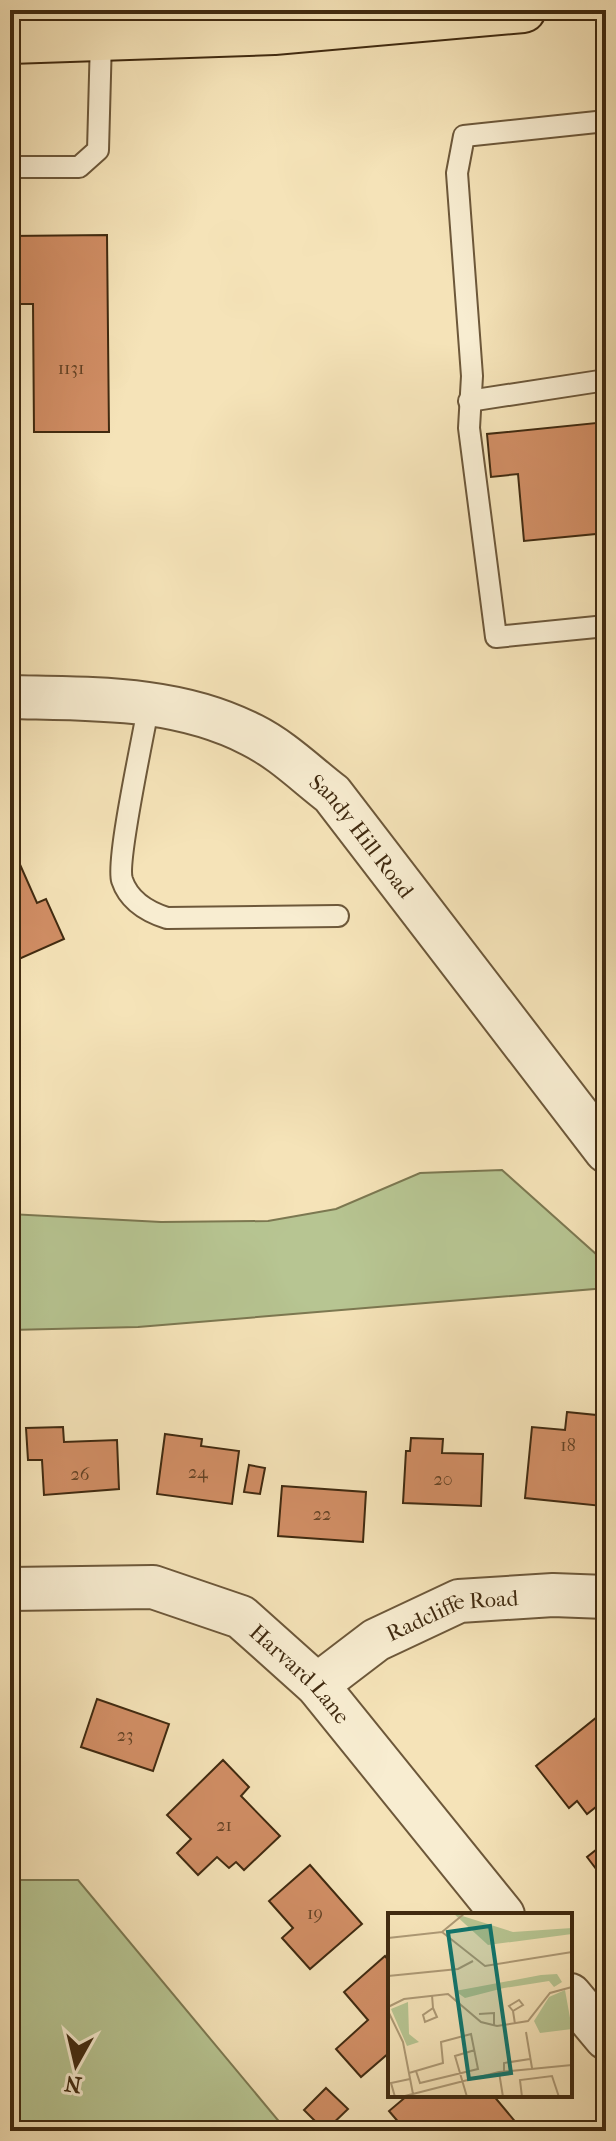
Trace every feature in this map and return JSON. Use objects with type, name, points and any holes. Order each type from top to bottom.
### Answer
[{"type":"main road","points":[[10,41],[101,39],[167,24],[523,10]]},
{"type":"street","name":"Sandy Hill Road","points":[[10,697],[149,703],[184,710],[251,734],[281,753],[332,794],[606,1151]]},
{"type":"street","name":"Harvard Lane","points":[[10,1589],[153,1587],[241,1617],[317,1685],[501,1913]]},
{"type":"street","name":"Radcliffe Road","points":[[317,1685],[376,1640],[459,1601],[553,1595],[606,1597]]},
{"type":"street","points":[[572,1997],[606,2038]]},
{"type":"lane","points":[[10,167],[79,167],[98,150],[101,39]]},
{"type":"lane","points":[[606,121],[464,136],[457,173],[472,376],[469,401],[496,637],[606,626]]},
{"type":"lane","points":[[469,401],[606,380]]},
{"type":"lane","points":[[149,703],[123,852],[121,878],[131,895],[146,911],[167,918],[338,916]]},
{"type":"green space","points":[[502,1170],[606,1263],[606,1288],[138,1327],[10,1330],[10,1214],[161,1222],[268,1221],[336,1209],[420,1173]]},
{"type":"green space","points":[[10,1880],[78,1880],[287,2131],[21,2131],[10,2127]]},
{"type":"building","points":[[107,235],[109,432],[34,432],[33,304],[10,304],[10,236]]},
{"type":"building","points":[[606,422],[606,533],[524,541],[518,474],[491,477],[487,434]]},
{"type":"building","points":[[10,842],[37,903],[46,899],[64,939],[10,963]]},
{"type":"building","points":[[567,1412],[606,1416],[602,1506],[525,1498],[532,1427],[565,1430]]},
{"type":"building","points":[[63,1427],[64,1442],[117,1440],[119,1489],[44,1495],[42,1460],[28,1460],[26,1428]]},
{"type":"building","points":[[165,1434],[202,1439],[201,1446],[239,1451],[232,1504],[157,1494]]},
{"type":"building","points":[[411,1438],[443,1439],[442,1453],[483,1454],[481,1506],[403,1503],[406,1451],[410,1451]]},
{"type":"building","points":[[249,1465],[265,1468],[260,1494],[244,1492]]},
{"type":"building","points":[[282,1486],[366,1492],[363,1542],[278,1536]]},
{"type":"building","points":[[97,1699],[169,1724],[153,1771],[81,1747]]},
{"type":"building","points":[[597,1717],[606,1729],[606,1776],[601,1780],[606,1786],[606,1799],[587,1814],[577,1801],[569,1808],[536,1766]]},
{"type":"building","points":[[223,1760],[249,1787],[241,1796],[280,1836],[244,1870],[236,1862],[229,1868],[217,1857],[198,1875],[177,1853],[191,1839],[167,1815]]},
{"type":"building","points":[[606,1842],[606,1882],[587,1857]]},
{"type":"building","points":[[310,1865],[362,1924],[310,1969],[282,1938],[293,1928],[269,1901]]},
{"type":"building","points":[[385,1956],[388,1960],[388,2054],[361,2077],[336,2049],[368,2020],[344,1992]]},
{"type":"building","points":[[326,2088],[348,2109],[325,2131],[304,2110]]},
{"type":"building","points":[[406,2097],[495,2097],[523,2131],[436,2131],[429,2122],[418,2131],[406,2131],[389,2111]]}]
